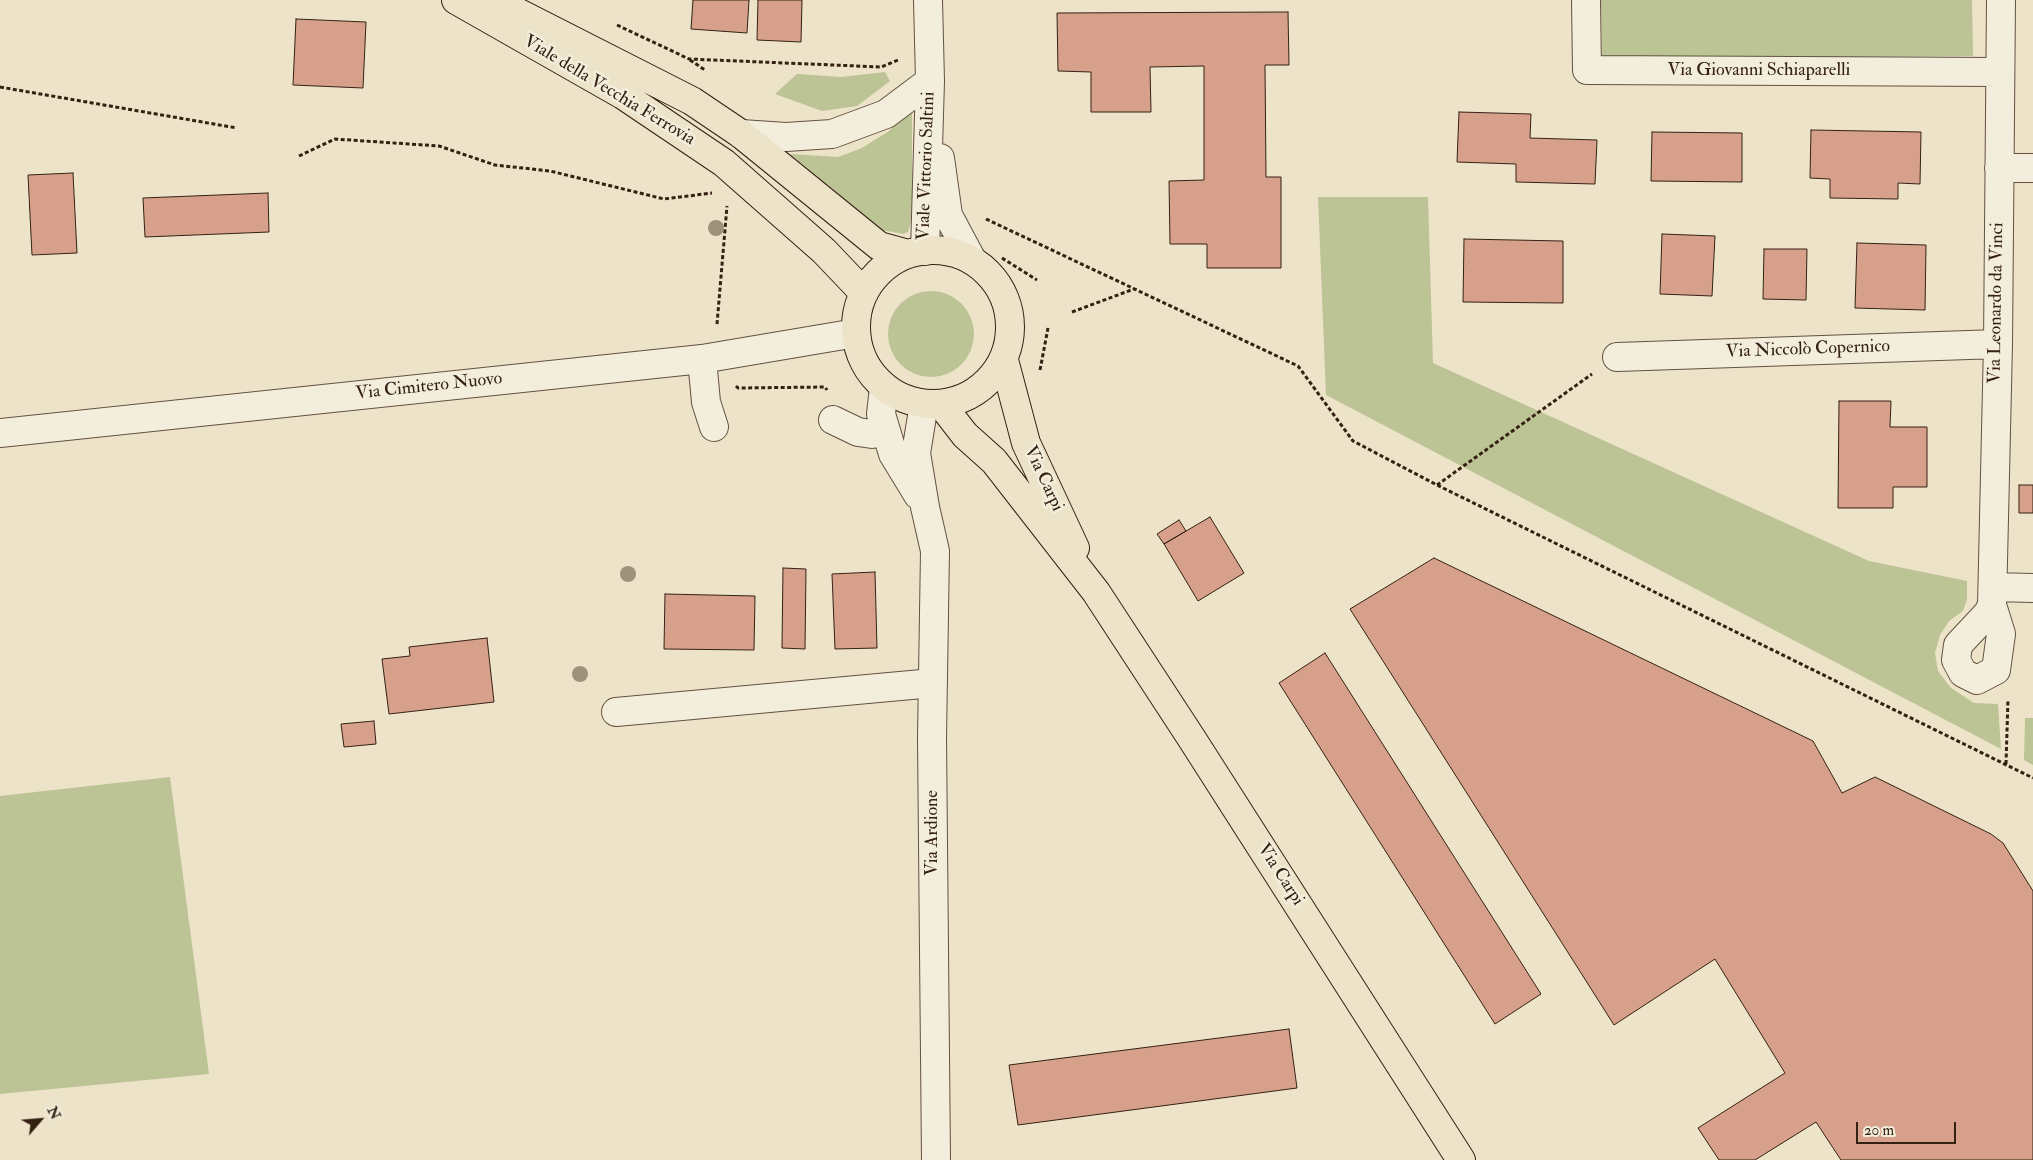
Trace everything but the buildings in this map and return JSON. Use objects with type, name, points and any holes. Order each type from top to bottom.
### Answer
[{"type":"main road","name":"Viale della Vecchia Ferrovia","points":[[456,0],[623,95],[724,163],[824,251],[864,293]]},
{"type":"main road","name":"Viale della Vecchia Ferrovia","points":[[488,0],[692,101],[741,134],[879,246],[916,252]]},
{"type":"main road","points":[[943,250],[972,260],[995,280],[1005,298],[1011,328],[1004,360],[995,375],[981,389],[963,399],[932,404],[902,399],[884,387],[867,366],[861,355],[856,334],[856,317],[864,293],[879,272],[896,260],[916,252],[943,250]]},
{"type":"main road","name":"Via Carpi","points":[[1004,360],[1026,443],[1096,592]]},
{"type":"main road","name":"Via Carpi","points":[[932,404],[994,461],[1096,592],[1461,1160]]},
{"type":"street","name":"Viale Vittorio Saltini","points":[[928,0],[930,81],[948,215],[972,260]]},
{"type":"street","name":"Via Giovanni Schiaparelli","points":[[1586,0],[1587,70],[2000,72]]},
{"type":"street","name":"Via Leonardo da Vinci","points":[[2001,0],[1998,168],[1998,344],[1992,596],[2033,588]]},
{"type":"street","name":"Viale Vittorio Saltini","points":[[741,134],[786,137],[832,134],[886,114],[930,81]]},
{"type":"street","name":"Viale Vittorio Saltini","points":[[916,252],[930,81]]},
{"type":"street","points":[[1998,168],[2033,168]]},
{"type":"street","name":"Via Cimitero Nuovo","points":[[0,433],[708,358],[856,334]]},
{"type":"street","name":"Via Niccolò Copernico","points":[[1617,357],[1998,344]]},
{"type":"street","points":[[708,358],[706,402],[714,427]]},
{"type":"street","name":"Via Ardione","points":[[884,387],[880,414],[893,454],[925,507]]},
{"type":"street","name":"Via Ardione","points":[[932,404],[916,453],[935,551],[933,965],[936,1160]]},
{"type":"street","points":[[832,407],[858,432],[872,434],[884,427]]},
{"type":"street","points":[[616,712],[934,683]]},
{"type":"path","points":[[609,21],[689,59],[881,67],[898,60],[905,49],[929,48]]},
{"type":"path","points":[[0,87],[237,128]]},
{"type":"path","points":[[299,156],[335,139],[439,146],[494,165],[550,171],[664,200],[719,192]]},
{"type":"path","points":[[728,201],[708,358],[738,388],[825,387],[832,407]]},
{"type":"path","points":[[981,216],[1298,366],[1353,441],[1437,485],[2033,778]]},
{"type":"path","points":[[1072,312],[1134,289]]},
{"type":"path","points":[[1437,485],[1617,357]]},
{"type":"path","points":[[2006,764],[2009,696]]},
{"type":"green space","points":[[1601,0],[1972,0],[1973,56],[1602,59]]},
{"type":"green space","points":[[885,72],[890,81],[857,106],[822,111],[775,94],[797,74],[841,77]]},
{"type":"green space","points":[[912,109],[912,219],[908,232],[903,234],[882,230],[790,154],[838,157],[862,148],[889,131]]},
{"type":"green space","points":[[1318,197],[1428,197],[1433,363],[1869,561],[1967,581],[1967,599],[1963,611],[1949,621],[1940,635],[1935,653],[1938,671],[1951,688],[1974,703],[1998,704],[2001,749],[1326,395]]},
{"type":"green space","points":[[931,291],[948,294],[962,303],[971,317],[974,334],[971,351],[962,365],[948,374],[931,377],[914,374],[900,365],[891,351],[888,334],[891,317],[900,303],[914,294]]},
{"type":"green space","points":[[2025,718],[2033,718],[2033,765],[2024,760]]},
{"type":"green space","points":[[170,777],[209,1074],[0,1094],[0,796]]}]
